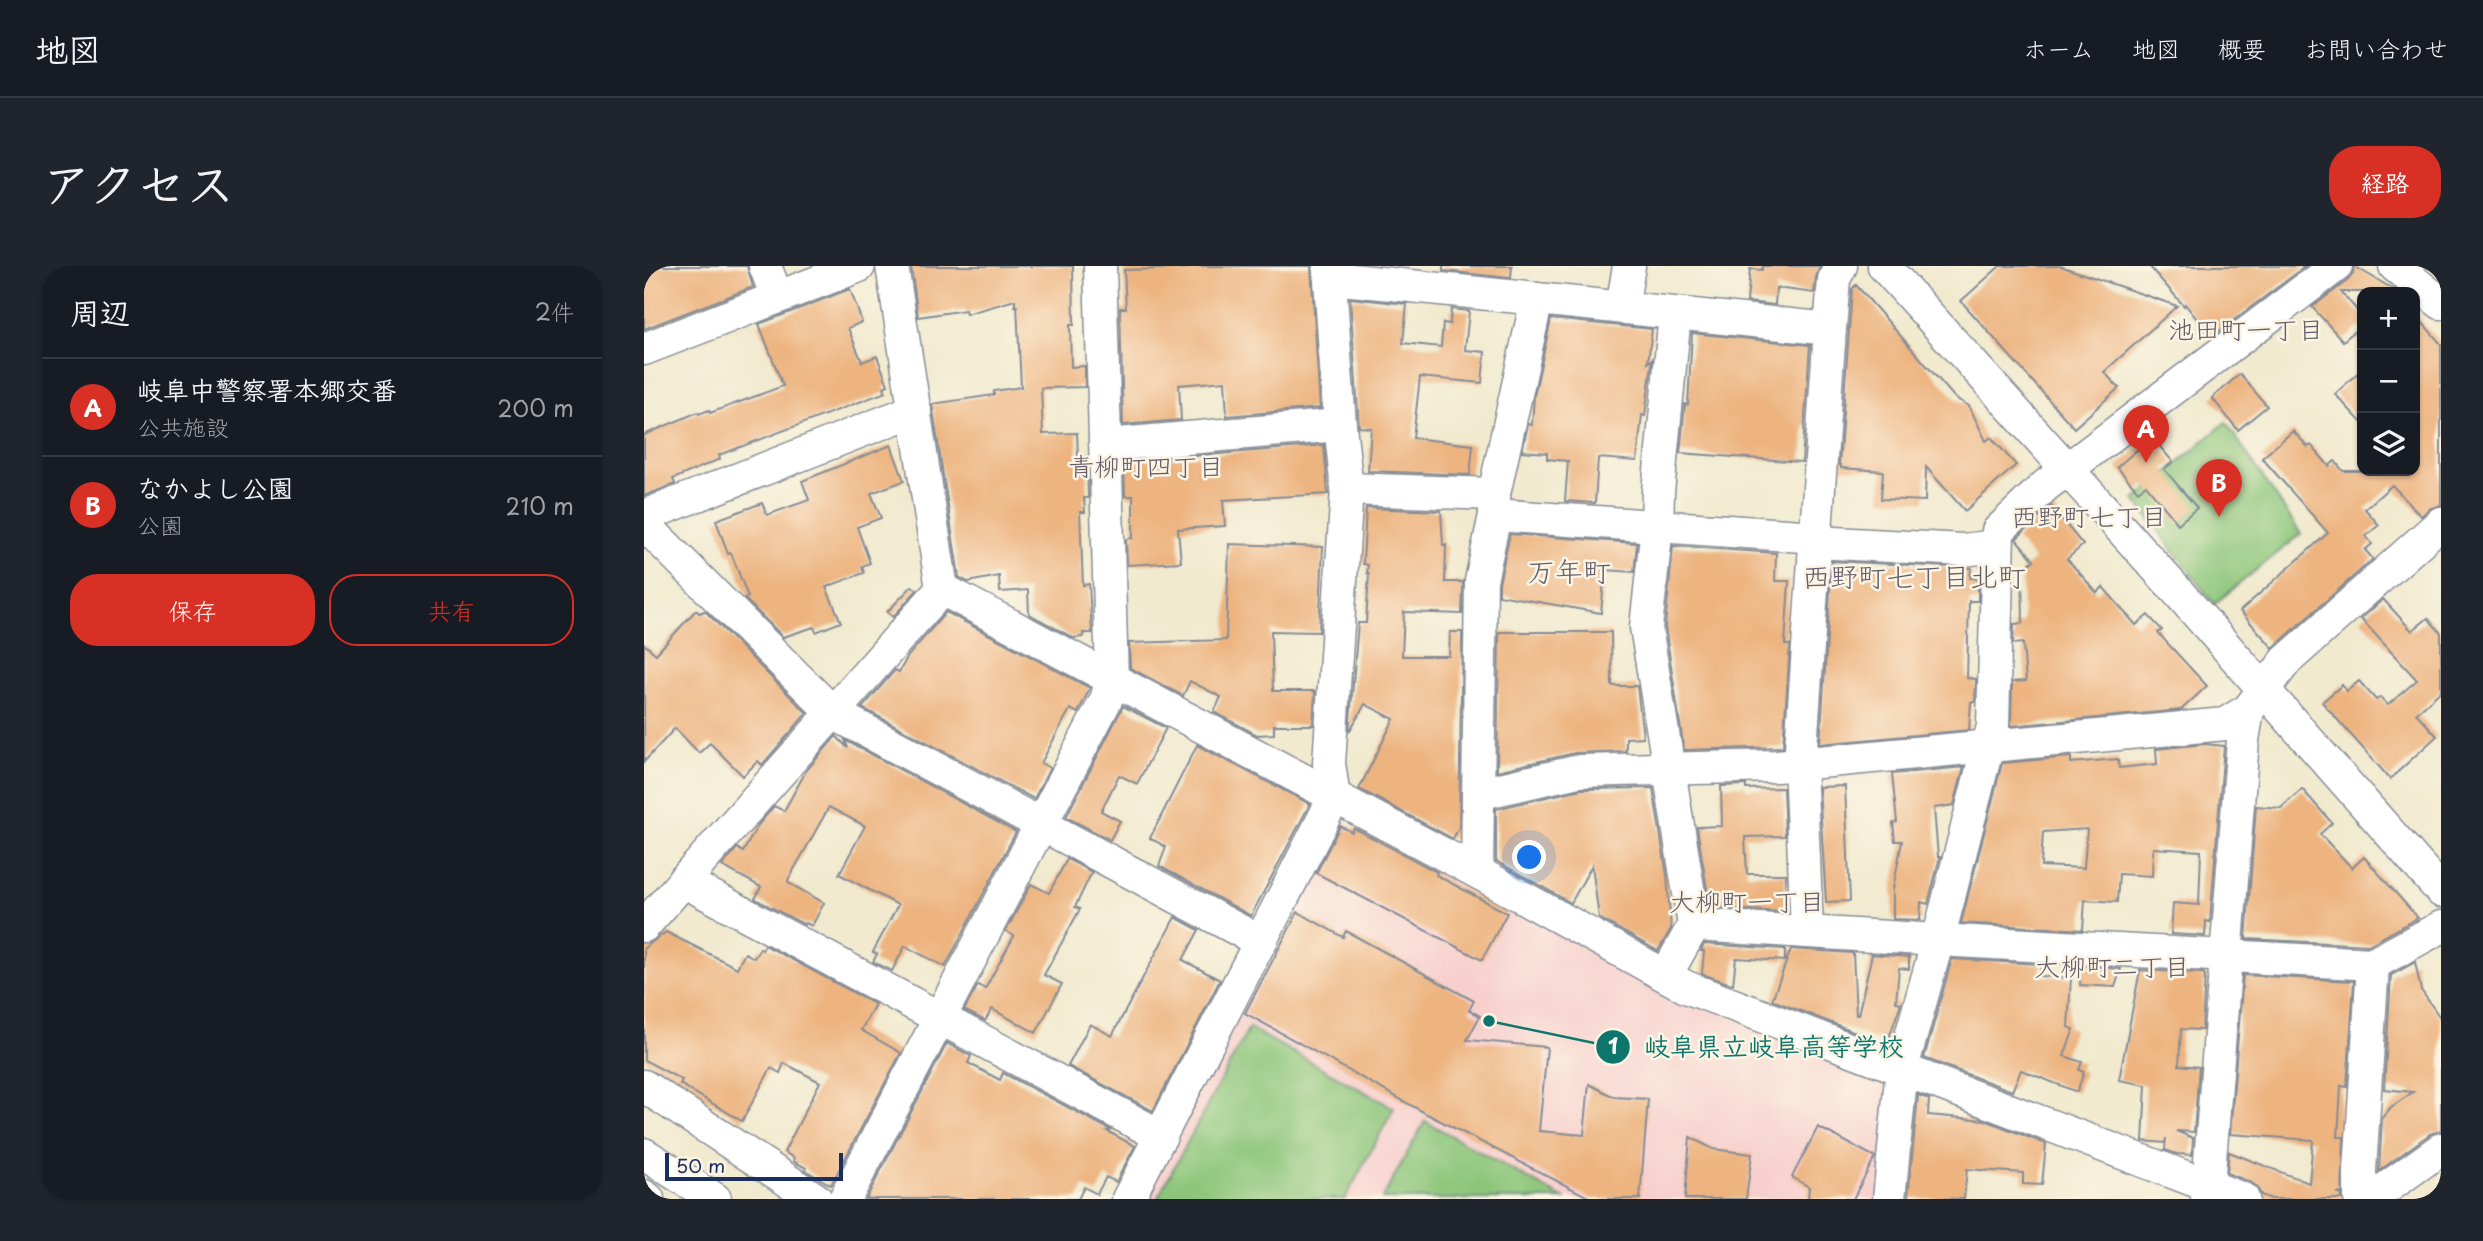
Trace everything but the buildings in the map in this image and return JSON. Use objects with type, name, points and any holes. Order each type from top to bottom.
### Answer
[{"type":"street","points":[[765,266],[777,296]]},
{"type":"street","points":[[644,349],[859,266]]},
{"type":"street","points":[[892,266],[942,589]]},
{"type":"street","points":[[845,1199],[1106,700],[1112,679],[1100,266]]},
{"type":"street","points":[[1622,308],[1629,266]]},
{"type":"street","points":[[1807,932],[1800,764],[1834,279],[1841,266]]},
{"type":"street","points":[[1884,266],[2068,471],[2256,700],[2441,891]]},
{"type":"street","points":[[1889,1199],[1902,1068],[1993,726],[1998,531],[2045,486],[2336,266]]},
{"type":"street","points":[[2395,266],[2441,303]]},
{"type":"street","points":[[1128,1199],[1335,798],[1329,763],[1347,489],[1340,425],[1331,272],[1537,299],[1830,329]]},
{"type":"street","points":[[1477,872],[1481,581],[1537,299]]},
{"type":"street","points":[[1666,975],[1695,925],[1646,627],[1675,314]]},
{"type":"street","points":[[644,516],[915,410]]},
{"type":"street","points":[[1106,445],[1340,425]]},
{"type":"street","points":[[1347,489],[1657,526],[1963,550],[1996,546]]},
{"type":"street","points":[[1478,794],[1579,771],[1777,766],[2225,724],[2256,700],[2286,661],[2441,523]]},
{"type":"street","points":[[644,524],[832,713],[1261,942]]},
{"type":"street","points":[[942,589],[1698,992],[1902,1068],[2207,1192],[2243,1199]]},
{"type":"street","points":[[644,926],[942,589]]},
{"type":"street","points":[[2207,1192],[2243,740],[2256,700]]},
{"type":"street","points":[[683,881],[1161,1136]]},
{"type":"street","points":[[1695,925],[2373,964],[2441,928]]},
{"type":"street","points":[[2360,1199],[2373,964]]},
{"type":"street","points":[[644,1086],[816,1199]]},
{"type":"street","points":[[2371,1199],[2441,1149]]},
{"type":"street","points":[[644,1154],[715,1199]]},
{"type":"shaded area","points":[[1340,822],[1680,998],[1887,1074],[1884,1199],[1144,1199]]},
{"type":"green space","points":[[2226,422],[2301,534],[2214,604],[2135,500]]},
{"type":"green space","points":[[1249,1028],[1394,1108],[1345,1199],[1157,1199]]},
{"type":"green space","points":[[1425,1121],[1564,1199],[1382,1199]]},
{"type":"place","name":"岐阜中警察署本郷交番","points":[[2146,463]]},
{"type":"place","name":"なかよし公園","points":[[2219,517]]},
{"type":"place","name":"岐阜県立岐阜高等学校","points":[[1489,1021]]},
{"type":"district","name":"池田町一丁目","points":[[2246,328]]},
{"type":"district","name":"青柳町四丁目","points":[[1146,465]]},
{"type":"district","name":"西野町七丁目","points":[[2089,515]]},
{"type":"district","name":"万年町","points":[[1569,570]]},
{"type":"district","name":"西野町七丁目北町","points":[[1914,575]]},
{"type":"district","name":"大柳町一丁目","points":[[1747,900]]},
{"type":"district","name":"大柳町二丁目","points":[[2112,965]]}]
